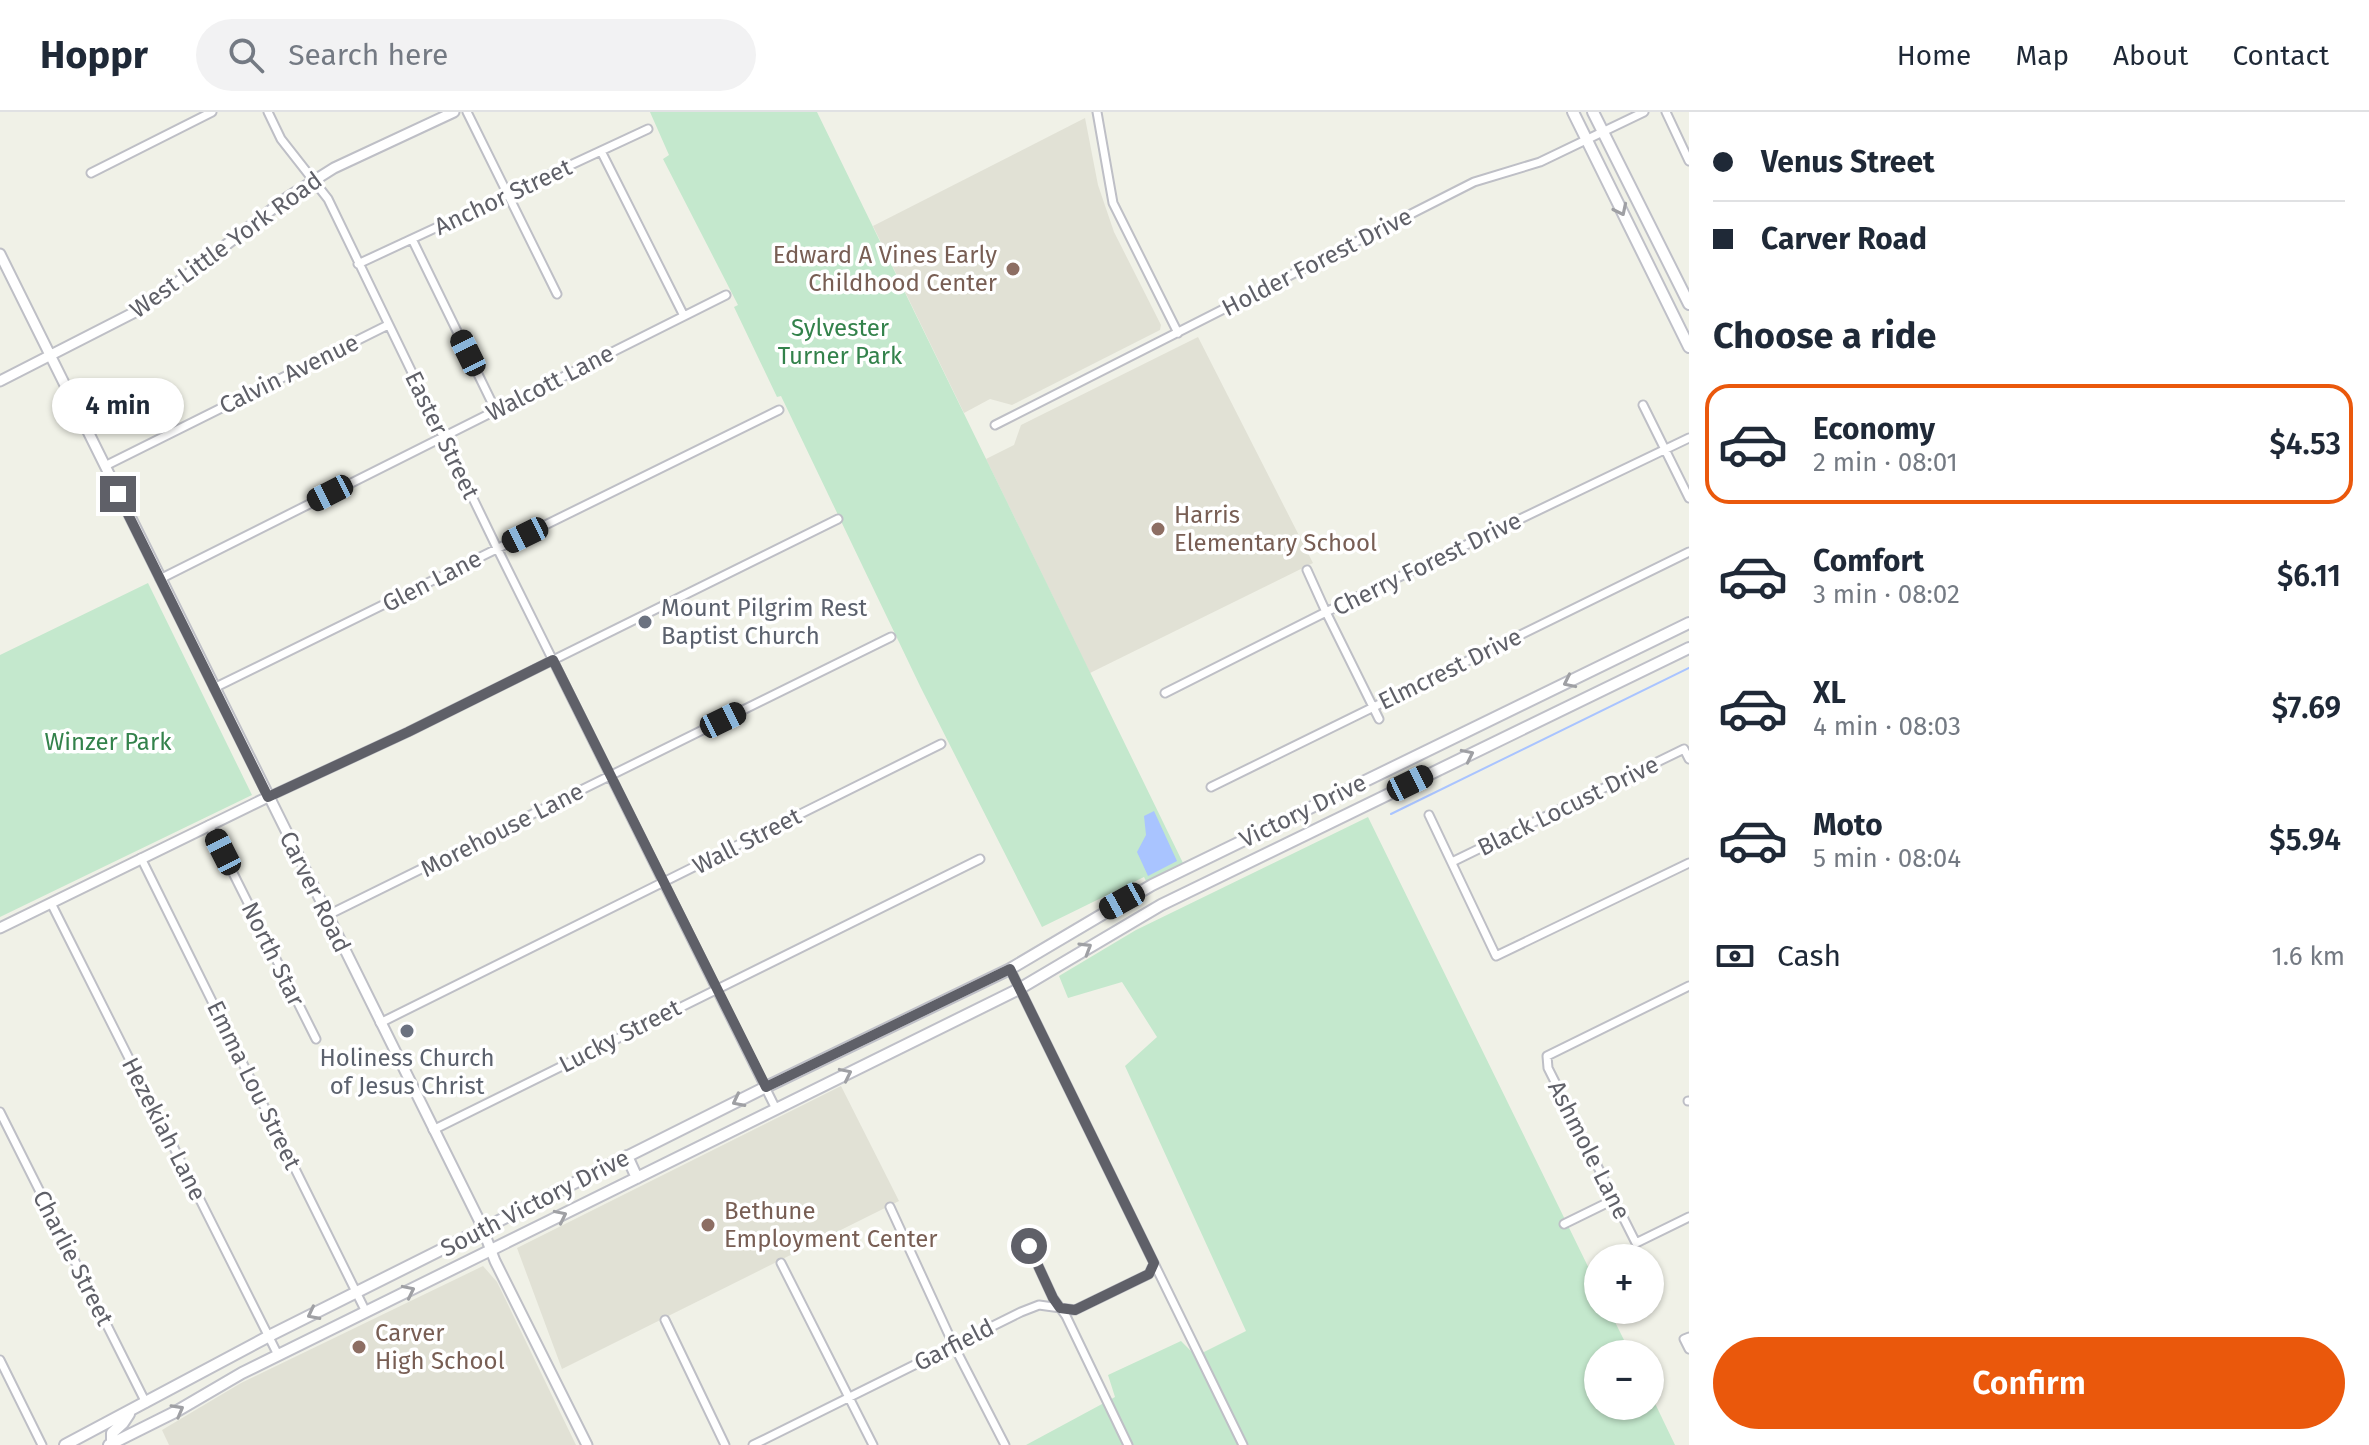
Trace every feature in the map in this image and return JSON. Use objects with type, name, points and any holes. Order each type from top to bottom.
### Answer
[{"type":"main road","points":[[1573,112],[1689,347]]},
{"type":"main road","points":[[1593,112],[1689,304]]},
{"type":"main road","points":[[1650,269],[1667,260]]},
{"type":"main road","name":"Victory Drive","points":[[1010,969],[1117,904],[1689,623]]},
{"type":"main road","name":"Victory Drive","points":[[1019,989],[1126,924],[1209,880],[1689,648]]},
{"type":"main road","points":[[1600,666],[1610,685]]},
{"type":"main road","points":[[1400,764],[1410,783]]},
{"type":"main road","points":[[1200,862],[1209,880]]},
{"type":"main road","name":"South Victory Drive","points":[[65,1445],[356,1292],[1010,969]]},
{"type":"main road","name":"South Victory Drive","points":[[111,1445],[242,1373],[1019,989]]},
{"type":"main road","points":[[627,1156],[637,1178]]},
{"type":"main road","points":[[111,1445],[112,1433],[130,1412]]},
{"type":"street","points":[[91,173],[212,112]]},
{"type":"street","name":"Easter Street","points":[[268,112],[281,139],[328,199],[497,548],[776,1109]]},
{"type":"street","name":"West Little York Road","points":[[0,381],[118,322],[149,303],[314,180],[454,112]]},
{"type":"street","points":[[467,112],[557,294]]},
{"type":"street","points":[[1097,112],[1113,203],[1178,333]]},
{"type":"street","name":"Holder Forest Drive","points":[[995,425],[1474,182],[1540,162],[1644,112]]},
{"type":"street","points":[[1666,112],[1689,161]]},
{"type":"street","name":"Anchor Street","points":[[358,264],[648,129]]},
{"type":"street","points":[[601,151],[684,316]]},
{"type":"street","points":[[412,239],[496,411]]},
{"type":"street","name":"Carver Road","points":[[0,254],[587,1445]]},
{"type":"street","name":"Walcott Lane","points":[[160,579],[726,295]]},
{"type":"street","name":"Calvin Avenue","points":[[105,466],[388,325]]},
{"type":"street","points":[[1643,405],[1689,498]]},
{"type":"street","name":"Glen Lane","points":[[214,688],[779,410]]},
{"type":"street","name":"Cherry Forest Drive","points":[[1165,693],[1689,438]]},
{"type":"street","points":[[0,928],[408,732],[838,519]]},
{"type":"street","name":"Elmcrest Drive","points":[[1211,787],[1689,552]]},
{"type":"street","points":[[1307,570],[1379,719]]},
{"type":"street","name":"Morehouse Lane","points":[[326,916],[891,637]]},
{"type":"street","name":"Wall Street","points":[[380,1023],[941,744]]},
{"type":"street","name":"Black Locust Drive","points":[[1452,862],[1684,749],[1689,759]]},
{"type":"street","points":[[1429,815],[1496,956],[1689,863]]},
{"type":"street","name":"North Star","points":[[209,825],[316,1039]]},
{"type":"street","name":"Emma Lou Street","points":[[141,858],[366,1312]]},
{"type":"street","name":"Lucky Street","points":[[433,1130],[980,859]]},
{"type":"street","name":"Hezekiah Lane","points":[[51,903],[278,1355]]},
{"type":"street","points":[[1010,969],[1243,1445]]},
{"type":"street","name":"Ashmole Lane","points":[[1689,986],[1547,1056],[1548,1068],[1636,1243],[1689,1217]]},
{"type":"street","name":"Charlie Street","points":[[0,1112],[146,1403]]},
{"type":"street","points":[[1564,1224],[1613,1200]]},
{"type":"street","points":[[890,1207],[954,1346],[1005,1445]]},
{"type":"street","points":[[1029,1246],[1128,1445]]},
{"type":"street","points":[[781,1263],[873,1445]]},
{"type":"street","name":"Garfield","points":[[753,1445],[1021,1312],[1039,1305],[1075,1310],[1149,1274],[1154,1263]]},
{"type":"street","points":[[665,1320],[725,1445]]},
{"type":"street","points":[[1686,1338],[1689,1349]]},
{"type":"street","points":[[0,1360],[42,1445]]},
{"type":"shaded area","name":"Edward A Vines Early Childhood Center","points":[[1085,118],[1098,185],[1114,232],[1161,325],[1160,330],[1012,405],[990,399],[964,413],[873,226]]},
{"type":"shaded area","name":"Harris Elementary School","points":[[1198,337],[1313,563],[1090,673],[986,459],[1014,445],[1021,425]]},
{"type":"shaded area","name":"Bethune Employment Center","points":[[841,1086],[899,1201],[562,1369],[517,1248]]},
{"type":"shaded area","points":[[483,1266],[497,1282],[576,1445],[169,1445],[162,1430],[241,1383]]},
{"type":"green space","name":"Sylvester Turner Park","points":[[650,112],[817,112],[1183,863],[1146,881],[1144,877],[1042,927],[921,688],[781,396],[777,397],[734,307],[738,305],[663,159],[669,155]]},
{"type":"green space","name":"Winzer Park","points":[[148,583],[252,795],[0,917],[0,655]]},
{"type":"green space","points":[[1368,817],[1584,1258],[1584,1324],[1616,1324],[1624,1340],[1584,1340],[1584,1420],[1663,1420],[1675,1445],[1026,1445],[1115,1397],[1108,1375],[1181,1341],[1196,1356],[1246,1331],[1125,1066],[1157,1037],[1122,982],[1068,998],[1059,976],[1136,930]]},
{"type":"water","points":[[1154,811],[1177,861],[1148,876],[1137,852],[1146,835],[1144,816]]},
{"type":"waterway","points":[[1391,814],[1689,668]]},
{"type":"place","name":"Edward A Vines Early Childhood Center","points":[[1013,269]]},
{"type":"place","name":"Harris Elementary School","points":[[1158,529]]},
{"type":"place","name":"Mount Pilgrim Rest Baptist Church","points":[[645,622]]},
{"type":"place","name":"Holiness Church of Jesus Christ","points":[[407,1031]]},
{"type":"place","name":"Bethune Employment Center","points":[[708,1225]]},
{"type":"place","name":"Carver High School","points":[[359,1347]]},
{"type":"route","points":[[118,494],[268,797],[553,660],[766,1087],[1010,969],[1154,1263],[1149,1274],[1075,1310],[1060,1308],[1029,1246]]}]
